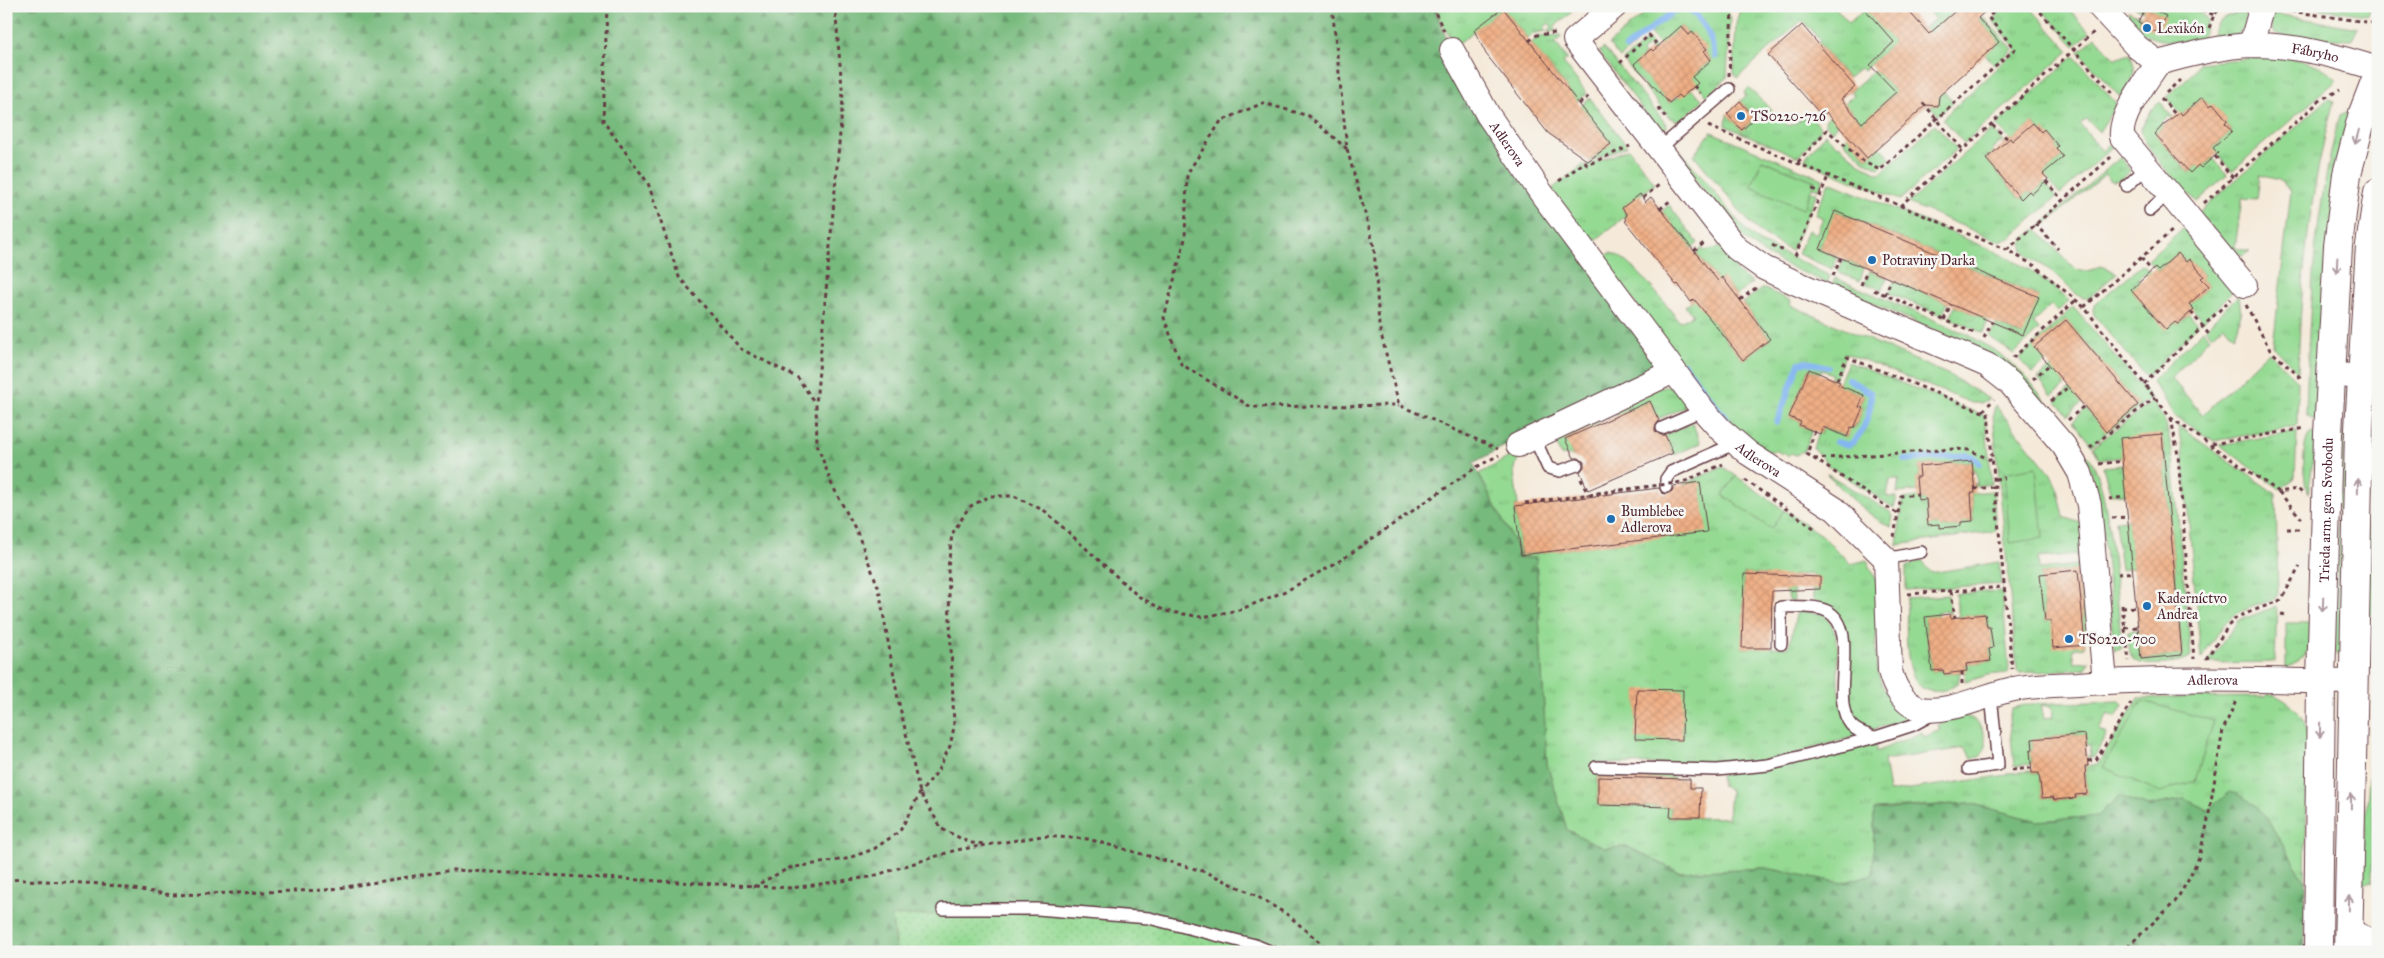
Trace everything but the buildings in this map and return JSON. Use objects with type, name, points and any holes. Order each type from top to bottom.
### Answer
[{"type":"street","points":[[1615,6],[1575,40],[1727,239],[1747,257],[1794,282],[1987,365],[2010,383],[2064,446],[2080,473],[2088,504],[2106,682]]},
{"type":"street","points":[[2251,45],[2262,6]]},
{"type":"street","points":[[2104,11],[2137,47],[2158,63],[2128,111],[2121,130],[2122,137],[2189,216],[2244,292]]},
{"type":"street","name":"Fábryho","points":[[2158,63],[2200,52],[2251,45],[2303,49],[2378,69]]},
{"type":"street","name":"Adlerova","points":[[1452,50],[1488,115],[1542,194],[1674,371],[1696,413],[1762,463],[1823,501],[1886,559],[1889,659],[1893,683],[1900,694],[1910,703],[1921,709],[1938,710],[2014,689],[2106,682],[2354,682]]},
{"type":"street","name":"Trieda arm. gen. Svobodu","points":[[2318,952],[2321,681],[2331,374],[2338,246],[2347,174],[2363,114],[2378,74]]},
{"type":"street","points":[[2348,947],[2354,682],[2370,378],[2370,245],[2378,192]]},
{"type":"street","points":[[1519,445],[1604,413],[1674,371]]},
{"type":"street","points":[[2331,374],[2370,378]]},
{"type":"street","points":[[2319,825],[2328,846],[2332,865],[2331,940],[2348,947],[2378,945]]},
{"type":"lane","points":[[1653,141],[1694,120],[1729,89]]},
{"type":"lane","points":[[2127,186],[2147,167]]},
{"type":"lane","points":[[2150,210],[2169,193]]},
{"type":"lane","points":[[1662,428],[1696,413]]},
{"type":"lane","points":[[1666,487],[1666,479],[1671,472],[1736,443]]},
{"type":"lane","points":[[1519,445],[1548,468],[1560,471],[1578,468]]},
{"type":"lane","points":[[1886,559],[1921,552]]},
{"type":"lane","points":[[1781,644],[1782,607],[1815,608],[1826,611],[1835,617],[1843,637],[1845,713],[1851,724],[1861,733],[1876,737]]},
{"type":"lane","points":[[1968,768],[1998,765],[1991,695]]},
{"type":"lane","points":[[1596,767],[1717,770],[1768,765],[1876,737],[1913,725],[1938,710]]},
{"type":"lane","points":[[943,909],[1037,909],[1149,918],[1255,945],[1272,952]]},
{"type":"path","points":[[607,6],[603,121],[648,183],[679,277],[741,349],[798,378],[816,404]]},
{"type":"path","points":[[835,6],[843,99],[816,404],[816,444],[832,485],[857,532],[879,589],[898,699],[920,793],[942,828],[957,839],[970,843],[993,844]]},
{"type":"path","points":[[1332,6],[1347,149],[1374,246],[1379,326],[1399,405]]},
{"type":"path","points":[[1432,6],[1452,50]]},
{"type":"path","points":[[1798,162],[1827,130],[1864,162],[1880,170],[2015,49],[1988,17],[2001,6]]},
{"type":"path","points":[[2035,6],[2128,111]]},
{"type":"path","points":[[2195,6],[2214,15]]},
{"type":"path","points":[[2155,102],[2189,72],[2200,52],[2214,15],[2222,6]]},
{"type":"path","points":[[1730,64],[1732,7]]},
{"type":"path","points":[[1900,206],[2075,51],[2104,11]]},
{"type":"path","points":[[2295,12],[2373,24]]},
{"type":"path","points":[[1529,41],[1537,35]]},
{"type":"path","points":[[1627,55],[1649,35],[1658,46]]},
{"type":"path","points":[[1694,86],[1700,93]]},
{"type":"path","points":[[2084,307],[2322,99],[2340,90]]},
{"type":"path","points":[[1579,104],[1589,96]]},
{"type":"path","points":[[2161,97],[2176,115]]},
{"type":"path","points":[[1347,149],[1309,116],[1263,103],[1221,121],[1187,174],[1184,239],[1164,318],[1181,364],[1251,407],[1399,405],[1519,445]]},
{"type":"path","points":[[1923,103],[1963,150]]},
{"type":"path","points":[[1694,120],[2007,250],[2035,266],[2084,307],[2171,418],[2212,444],[2279,492],[2302,518]]},
{"type":"path","points":[[1992,125],[2009,140]]},
{"type":"path","points":[[1542,194],[1585,162],[1587,165],[1628,148],[1653,141]]},
{"type":"path","points":[[2007,250],[2127,143]]},
{"type":"path","points":[[2215,156],[2233,178]]},
{"type":"path","points":[[2046,181],[2062,200]]},
{"type":"path","points":[[1643,198],[1657,187]]},
{"type":"path","points":[[1812,189],[1821,192]]},
{"type":"path","points":[[2035,224],[2058,249]]},
{"type":"path","points":[[1694,251],[1706,242]]},
{"type":"path","points":[[1834,273],[1840,258]]},
{"type":"path","points":[[2141,258],[2152,271]]},
{"type":"path","points":[[1861,285],[1867,270]]},
{"type":"path","points":[[1885,295],[1891,280]]},
{"type":"path","points":[[1740,300],[1756,288]]},
{"type":"path","points":[[2244,292],[2270,350],[2302,379]]},
{"type":"path","points":[[2013,358],[2076,300]]},
{"type":"path","points":[[2144,384],[2227,302]]},
{"type":"path","points":[[1944,320],[1951,305]]},
{"type":"path","points":[[2191,312],[2211,337]]},
{"type":"path","points":[[1984,338],[1992,322]]},
{"type":"path","points":[[1837,380],[1847,357],[1988,414],[2013,676]]},
{"type":"path","points":[[2033,380],[2049,365]]},
{"type":"path","points":[[2051,401],[2068,387]]},
{"type":"path","points":[[2089,449],[2155,397]]},
{"type":"path","points":[[2067,420],[2084,406]]},
{"type":"path","points":[[2212,444],[2308,428]]},
{"type":"path","points":[[1815,432],[1806,454],[1898,514]]},
{"type":"path","points":[[752,887],[789,868],[846,859],[874,849],[900,831],[920,793],[937,772],[950,746],[954,726],[948,568],[952,534],[969,507],[990,496],[1014,496],[1045,511],[1138,596],[1165,612],[1202,617],[1239,610],[1288,590],[1341,560],[1476,468],[1519,445]]},
{"type":"path","points":[[1814,459],[1954,449],[1969,450],[1993,460]]},
{"type":"path","points":[[2098,464],[2123,461]]},
{"type":"path","points":[[1589,495],[1683,482],[1723,464],[1730,469]]},
{"type":"path","points":[[1578,468],[1589,495]]},
{"type":"path","points":[[1738,475],[1814,528]]},
{"type":"path","points":[[1994,480],[2005,478]]},
{"type":"path","points":[[1525,502],[1645,487]]},
{"type":"path","points":[[1974,489],[1995,487]]},
{"type":"path","points":[[2279,492],[2298,489]]},
{"type":"path","points":[[1895,529],[1901,496],[1918,494]]},
{"type":"path","points":[[2108,499],[2126,497]]},
{"type":"path","points":[[2112,518],[2128,517]]},
{"type":"path","points":[[2287,529],[2302,529]]},
{"type":"path","points":[[2205,660],[2229,624],[2237,617],[2281,600],[2301,564]]},
{"type":"path","points":[[2118,574],[2133,572]]},
{"type":"path","points":[[1903,594],[2004,587]]},
{"type":"path","points":[[1951,591],[1955,618]]},
{"type":"path","points":[[2122,608],[2136,607]]},
{"type":"path","points":[[2281,614],[2286,614]]},
{"type":"path","points":[[2124,628],[2138,627]]},
{"type":"path","points":[[1962,672],[1962,687],[1970,684]]},
{"type":"path","points":[[2122,952],[2175,902],[2189,879],[2199,857],[2207,825],[2223,730],[2240,694]]},
{"type":"path","points":[[2088,762],[2096,760],[2136,696]]},
{"type":"path","points":[[2011,761],[2012,770],[2032,768]]},
{"type":"path","points":[[6,879],[102,884],[172,895],[326,890],[453,870],[546,876],[673,880],[752,887],[792,888],[870,877],[923,859],[1042,836],[1088,839],[1206,872],[1253,894],[1288,915],[1331,952]]},
{"type":"green space","points":[[2163,5],[2195,10],[2207,21],[2201,40],[2171,41],[2153,38],[2144,34],[2128,22],[2128,11],[2141,16],[2138,23],[2165,16],[2146,6],[2143,11],[2134,6]]},
{"type":"green space","points":[[6,6],[1438,6],[1435,12],[1452,50],[1656,365],[1473,463],[1522,558],[1536,558],[1547,764],[1567,830],[1604,848],[1628,847],[1678,872],[1766,868],[1842,883],[1873,874],[1874,810],[1969,803],[2037,821],[2098,816],[2119,796],[2148,806],[2184,799],[2208,810],[2230,792],[2238,794],[2254,804],[2265,816],[2305,881],[2305,952],[1290,952],[1110,910],[892,917],[896,952],[6,952]]},
{"type":"green space","points":[[1438,6],[1569,6],[1573,11],[1554,27],[1557,31],[1547,32],[1552,27],[1549,23],[1544,28],[1546,31],[1535,33],[1527,38],[1503,8],[1455,46],[1435,11]]},
{"type":"green space","points":[[1653,6],[1727,6],[1730,19],[1727,78],[1707,96],[1692,77],[1711,60],[1704,51],[1706,49],[1691,33],[1689,35],[1681,26],[1660,45],[1649,32],[1620,58],[1609,44]]},
{"type":"green space","points":[[1741,6],[1838,6],[1836,8],[1849,23],[1865,9],[1894,42],[1863,71],[1860,68],[1848,78],[1818,43],[1820,40],[1802,20],[1737,78],[1734,74],[1736,24]]},
{"type":"green space","points":[[1924,6],[1961,6],[1964,32],[1899,48],[1935,19]]},
{"type":"green space","points":[[2005,6],[2029,6],[2069,51],[1964,143],[1942,119],[2017,49],[1993,21]]},
{"type":"green space","points":[[2038,6],[2066,6],[2090,32],[2075,46]]},
{"type":"green space","points":[[2302,6],[2374,6],[2367,15]]},
{"type":"green space","points":[[2270,13],[2358,28],[2351,40],[2282,36],[2273,32],[2269,20]]},
{"type":"green space","points":[[2236,14],[2247,14],[2245,23],[2238,35],[2210,39],[2219,22],[2226,17]]},
{"type":"green space","points":[[1982,16],[2013,49],[1995,65],[1985,54],[1999,42],[1979,19]]},
{"type":"green space","points":[[1560,35],[1562,37],[1555,42],[1567,59],[1563,62],[1587,94],[1577,101],[1531,43],[1538,37]]},
{"type":"green space","points":[[2095,37],[2115,59],[2130,54],[2133,60],[2133,76],[2122,96],[2119,96],[2079,52]]},
{"type":"green space","points":[[1648,39],[1655,49],[1653,51],[1648,46],[1642,52],[1644,55],[1635,64],[1669,103],[1691,89],[1703,100],[1683,118],[1676,121],[1669,117],[1623,60]]},
{"type":"green space","points":[[1604,48],[1666,124],[1667,127],[1661,133],[1599,52]]},
{"type":"green space","points":[[2074,56],[2116,105],[2099,132],[2086,119],[2080,124],[2102,151],[2109,144],[2112,147],[2060,194],[2043,174],[2063,157],[2056,148],[2058,146],[2044,130],[2041,132],[2033,123],[2012,141],[1996,125]]},
{"type":"green space","points":[[2273,56],[2316,65],[2330,73],[2337,80],[2232,171],[2213,148],[2232,131],[2225,123],[2227,120],[2213,104],[2210,106],[2202,97],[2182,115],[2166,97],[2193,73],[2198,63]]},
{"type":"green space","points":[[1874,70],[1896,92],[1862,123],[1848,107],[1832,131],[1825,123],[1826,119],[1854,95],[1851,91]]},
{"type":"green space","points":[[1748,88],[1789,126],[1810,115],[1820,127],[1820,131],[1800,155],[1796,156],[1726,126],[1727,114],[1742,130],[1755,118],[1740,101],[1746,96],[1744,92]]},
{"type":"green space","points":[[1941,88],[1953,102],[1938,115],[1929,104],[1934,106]]},
{"type":"green space","points":[[1590,98],[1627,146],[1589,162],[1610,144],[1581,106]]},
{"type":"green space","points":[[2328,99],[2334,101],[2325,134],[2312,202],[2301,303],[2298,372],[2273,346],[2291,191],[2279,180],[2260,175],[2257,199],[2242,198],[2235,248],[2250,251],[2242,256],[2234,252],[2198,213]]},
{"type":"green space","points":[[2160,102],[2173,117],[2172,119],[2169,116],[2161,123],[2163,126],[2155,134],[2189,173],[2198,165],[2201,168],[2213,158],[2227,175],[2197,202],[2156,158],[2144,139],[2141,129],[2152,109]]},
{"type":"green space","points":[[2351,110],[2318,420],[2312,419],[2306,414],[2311,301],[2318,226],[2331,152],[2340,115]]},
{"type":"green space","points":[[1935,124],[1957,149],[1900,200],[1805,161],[1806,157],[1825,134],[1862,165],[1880,174]]},
{"type":"green space","points":[[1992,129],[2005,143],[2003,144],[2001,141],[1992,149],[1994,152],[1986,159],[2020,199],[2029,191],[2032,194],[2045,182],[2056,198],[2010,238],[1998,241],[1908,203]]},
{"type":"green space","points":[[1711,132],[1823,179],[1819,189],[1813,187],[1815,181],[1762,160],[1751,187],[1803,208],[1811,191],[1817,193],[1791,251],[1762,234],[1750,223],[1694,155]]},
{"type":"green space","points":[[1848,136],[1867,158],[1880,147],[1891,158],[1879,168],[1865,161],[1843,141]]},
{"type":"green space","points":[[1629,149],[1655,184],[1622,208],[1627,215],[1597,239],[1590,240],[1552,189],[1584,164],[1586,166]]},
{"type":"green space","points":[[1680,150],[1744,228],[1758,241],[1830,276],[1827,283],[1772,258],[1744,238],[1724,217],[1680,159]]},
{"type":"green space","points":[[2121,157],[2130,170],[2125,177],[2111,181],[2105,174],[2042,227],[2040,226]]},
{"type":"green space","points":[[1762,160],[1815,181],[1803,209],[1751,187]]},
{"type":"green space","points":[[1829,182],[2010,259],[2041,277],[2069,301],[2058,311],[2051,305],[2033,323],[2039,330],[2014,354],[1989,337],[1996,324],[2022,335],[2038,296],[1836,211],[1820,249],[1837,257],[1832,269],[1798,254],[1808,230],[1816,234],[1823,218],[1815,214]]},
{"type":"green space","points":[[1669,205],[1698,243],[1692,248],[1662,211]]},
{"type":"green space","points":[[2184,227],[2236,288],[2203,321],[2189,304],[2209,286],[2201,278],[2204,275],[2189,260],[2186,262],[2178,253],[2158,271],[2148,260]]},
{"type":"green space","points":[[2036,229],[2075,269],[2082,271],[2101,266],[2117,273],[2090,297],[2083,298],[2023,250],[2023,241]]},
{"type":"green space","points":[[1721,247],[1738,263],[1735,267],[1737,272],[1752,283],[1737,295],[1722,278],[1718,281],[1696,253],[1702,248],[1705,251]]},
{"type":"green space","points":[[1610,253],[1627,262],[1637,271],[1680,322],[1693,315],[1685,306],[1695,298],[1743,360],[1770,339],[1743,303],[1761,289],[1765,289],[1791,301],[1790,305],[1949,375],[1989,399],[1981,403],[1972,403],[1846,353],[1835,379],[1831,378],[1832,374],[1822,370],[1820,373],[1809,369],[1790,417],[1801,422],[1799,425],[1812,430],[1804,451],[1796,455],[1791,453],[1788,456],[1784,452],[1781,454],[1778,451],[1768,451],[1766,454],[1730,425],[1606,265],[1606,256]]},
{"type":"green space","points":[[1844,260],[1864,268],[1860,281],[1838,272]]},
{"type":"green space","points":[[2143,264],[2151,273],[2148,275],[2146,272],[2138,279],[2140,282],[2131,290],[2166,329],[2175,321],[2178,324],[2189,314],[2198,325],[2147,377],[2094,315],[2093,310],[2094,305]]},
{"type":"green space","points":[[1870,271],[1887,278],[1882,290],[1865,283]]},
{"type":"green space","points":[[1835,278],[1967,334],[2002,355],[2027,378],[2084,450],[2083,453],[2027,385],[1986,352],[1832,286]]},
{"type":"green space","points":[[1894,281],[1948,303],[1942,315],[1889,293]]},
{"type":"green space","points":[[2239,295],[2241,314],[2234,336],[2224,325],[2212,336],[2205,328]]},
{"type":"green space","points":[[1955,306],[1988,320],[1983,333],[1950,318]]},
{"type":"green space","points":[[2073,307],[2151,398],[2092,445],[2073,421],[2086,409],[2106,431],[2137,404],[2066,320],[2034,347],[2046,361],[2033,374],[2019,359]]},
{"type":"green space","points":[[2203,330],[2210,338],[2171,378],[2203,415],[2268,352],[2298,381],[2297,426],[2214,441],[2174,416],[2163,396],[2151,382]]},
{"type":"green space","points":[[1848,362],[1985,416],[1992,484],[1974,486],[1977,483],[1972,461],[1919,466],[1920,477],[1917,477],[1918,491],[1897,493],[1899,479],[1890,479],[1887,497],[1897,497],[1894,508],[1829,466],[1813,448],[1818,433],[1821,434],[1823,427],[1847,437],[1851,427],[1855,428],[1863,408],[1859,407],[1864,395],[1838,385]]},
{"type":"green space","points":[[2051,367],[2066,385],[2052,396],[2038,379]]},
{"type":"green space","points":[[1663,386],[1675,390],[1685,407],[1658,419],[1650,401],[1616,416],[1617,407]]},
{"type":"green space","points":[[2070,389],[2082,403],[2068,415],[2056,401]]},
{"type":"green space","points":[[2153,401],[2166,424],[2172,451],[2191,657],[2171,664],[2144,664],[2137,662],[2131,656],[2128,632],[2139,631],[2141,659],[2182,655],[2162,435],[2122,457],[2100,460],[2093,447]]},
{"type":"green space","points":[[1995,405],[2051,474],[2058,490],[2064,517],[2083,524],[2086,556],[2077,557],[2077,554],[2038,558],[2039,569],[2078,565],[2078,562],[2086,561],[2087,580],[2079,581],[2078,570],[2040,574],[2045,621],[2083,617],[2080,590],[2088,589],[2092,633],[2084,634],[2085,647],[2073,649],[2075,663],[2089,662],[2084,669],[2019,673],[2017,669],[1993,415]]},
{"type":"green space","points":[[1592,417],[1600,424],[1566,439],[1573,456],[1561,455],[1555,441],[1556,435]]},
{"type":"green space","points":[[1692,423],[1701,443],[1674,455],[1665,435]]},
{"type":"green space","points":[[2178,426],[2276,494],[2278,597],[2235,614],[2225,623],[2201,659],[2183,455]]},
{"type":"green space","points":[[2297,431],[2295,478],[2280,489],[2220,445]]},
{"type":"green space","points":[[2318,432],[2308,493],[2304,471],[2305,445],[2310,434]]},
{"type":"green space","points":[[2339,433],[2349,433],[2343,653],[2339,655],[2335,653]]},
{"type":"green space","points":[[2371,436],[2378,437],[2378,614],[2367,613]]},
{"type":"green space","points":[[1520,451],[1514,472],[1518,505],[1515,506],[1521,555],[1706,531],[1700,483],[1683,484],[1723,467],[1736,476],[1723,495],[1771,528],[1784,510],[1821,535],[1851,564],[1867,560],[1877,585],[1876,660],[1879,676],[1885,691],[1895,704],[1912,717],[1869,731],[1855,724],[1849,713],[1840,616],[1813,599],[1813,574],[1793,575],[1794,602],[1790,601],[1781,585],[1773,577],[1769,575],[1744,574],[1743,648],[1789,647],[1797,611],[1823,614],[1830,622],[1837,641],[1840,698],[1857,736],[1774,759],[1726,765],[1594,763],[1594,773],[1670,774],[1676,779],[1598,777],[1598,805],[1671,807],[1670,817],[1728,818],[1730,790],[1722,786],[1720,775],[1864,744],[1876,745],[1876,752],[1922,732],[1924,737],[1940,730],[1938,725],[1965,716],[1974,720],[1981,727],[1985,737],[1986,746],[1980,757],[1972,758],[1965,748],[1884,760],[1889,792],[2008,775],[2008,773],[2032,771],[2032,773],[2039,773],[2042,798],[2053,797],[2054,800],[2075,798],[2075,795],[2087,794],[2085,766],[2098,764],[2139,698],[2266,697],[2269,693],[2284,700],[2295,709],[2304,721],[2308,736],[2305,881],[2265,816],[2208,810],[2184,799],[2148,806],[2119,796],[2098,816],[2037,821],[1969,803],[1875,809],[1874,874],[1842,883],[1766,868],[1678,872],[1628,847],[1604,848],[1567,830],[1547,764],[1536,558],[1522,558],[1479,474]]},
{"type":"green space","points":[[2088,456],[2096,469],[2102,490],[2112,547],[2122,648],[2114,650],[2106,552],[2098,502],[2085,457]]},
{"type":"green space","points":[[2123,465],[2126,494],[2111,495],[2103,467]]},
{"type":"green space","points":[[2036,467],[2043,538],[2010,543],[2004,473]]},
{"type":"green space","points":[[1826,473],[1890,512],[1893,516],[1891,527],[1865,510]]},
{"type":"green space","points":[[1736,476],[1784,510],[1771,529],[1723,495]]},
{"type":"green space","points":[[1993,491],[1996,531],[1897,545],[1903,499],[1918,497],[1919,500],[1926,499],[1928,525],[1939,524],[1940,528],[1961,526],[1961,522],[1973,521],[1971,493]]},
{"type":"green space","points":[[2128,520],[2133,568],[2121,570],[2115,521]]},
{"type":"green space","points":[[1922,560],[1931,573],[1999,562],[2002,584],[1906,590],[1906,567]]},
{"type":"green space","points":[[2002,591],[2009,669],[2007,673],[1988,675],[1965,682],[1966,664],[1991,661],[1989,649],[1993,648],[1990,627],[1987,627],[1985,614],[1959,617],[1955,594]]},
{"type":"green space","points":[[1948,595],[1950,614],[1947,611],[1937,612],[1937,616],[1925,618],[1932,671],[1943,670],[1944,674],[1960,672],[1958,684],[1940,691],[1927,690],[1918,683],[1908,656],[1907,598]]},
{"type":"green space","points":[[2277,606],[2275,662],[2208,663],[2238,621]]},
{"type":"green space","points":[[2286,623],[2313,623],[2310,645],[2304,656],[2286,668]]},
{"type":"green space","points":[[2120,701],[2123,705],[2116,718],[2108,714],[2099,729],[2107,734],[2094,757],[2087,759],[2087,757],[2091,756],[2090,745],[2086,745],[2085,734],[2033,739],[2033,750],[2030,751],[2031,764],[2014,766],[2009,718],[2012,708],[2030,704]],"holes":[[[2041,705],[2052,707],[2053,717],[2044,718]]]},
{"type":"green space","points":[[2142,701],[2214,721],[2195,781],[2160,792],[2103,767]]},
{"type":"green space","points":[[2372,746],[2375,750],[2372,882],[2360,885]]},
{"type":"green space","points":[[1110,910],[1290,952],[896,952],[892,916]]},
{"type":"waterway","points":[[1626,48],[1674,11],[1684,7],[1697,16],[1706,28],[1712,42],[1715,57]]},
{"type":"waterway","points":[[1777,422],[1799,363],[1807,362],[1828,367]]},
{"type":"waterway","points":[[1684,364],[1728,421]]},
{"type":"waterway","points":[[1836,442],[1849,445],[1854,441],[1863,429],[1870,407],[1871,393],[1848,379]]},
{"type":"waterway","points":[[1904,460],[1968,455],[1974,457],[1979,463]]},
{"type":"place","name":"Lexikón","points":[[2147,28]]},
{"type":"place","name":"TS0220-726","points":[[1741,116]]},
{"type":"place","name":"Potraviny Darka","points":[[1872,260]]},
{"type":"place","name":"Bumblebee Adlerova","points":[[1611,519]]},
{"type":"place","name":"Kaderníctvo Andrea","points":[[2147,606]]},
{"type":"place","name":"TS0220-700","points":[[2069,639]]}]
